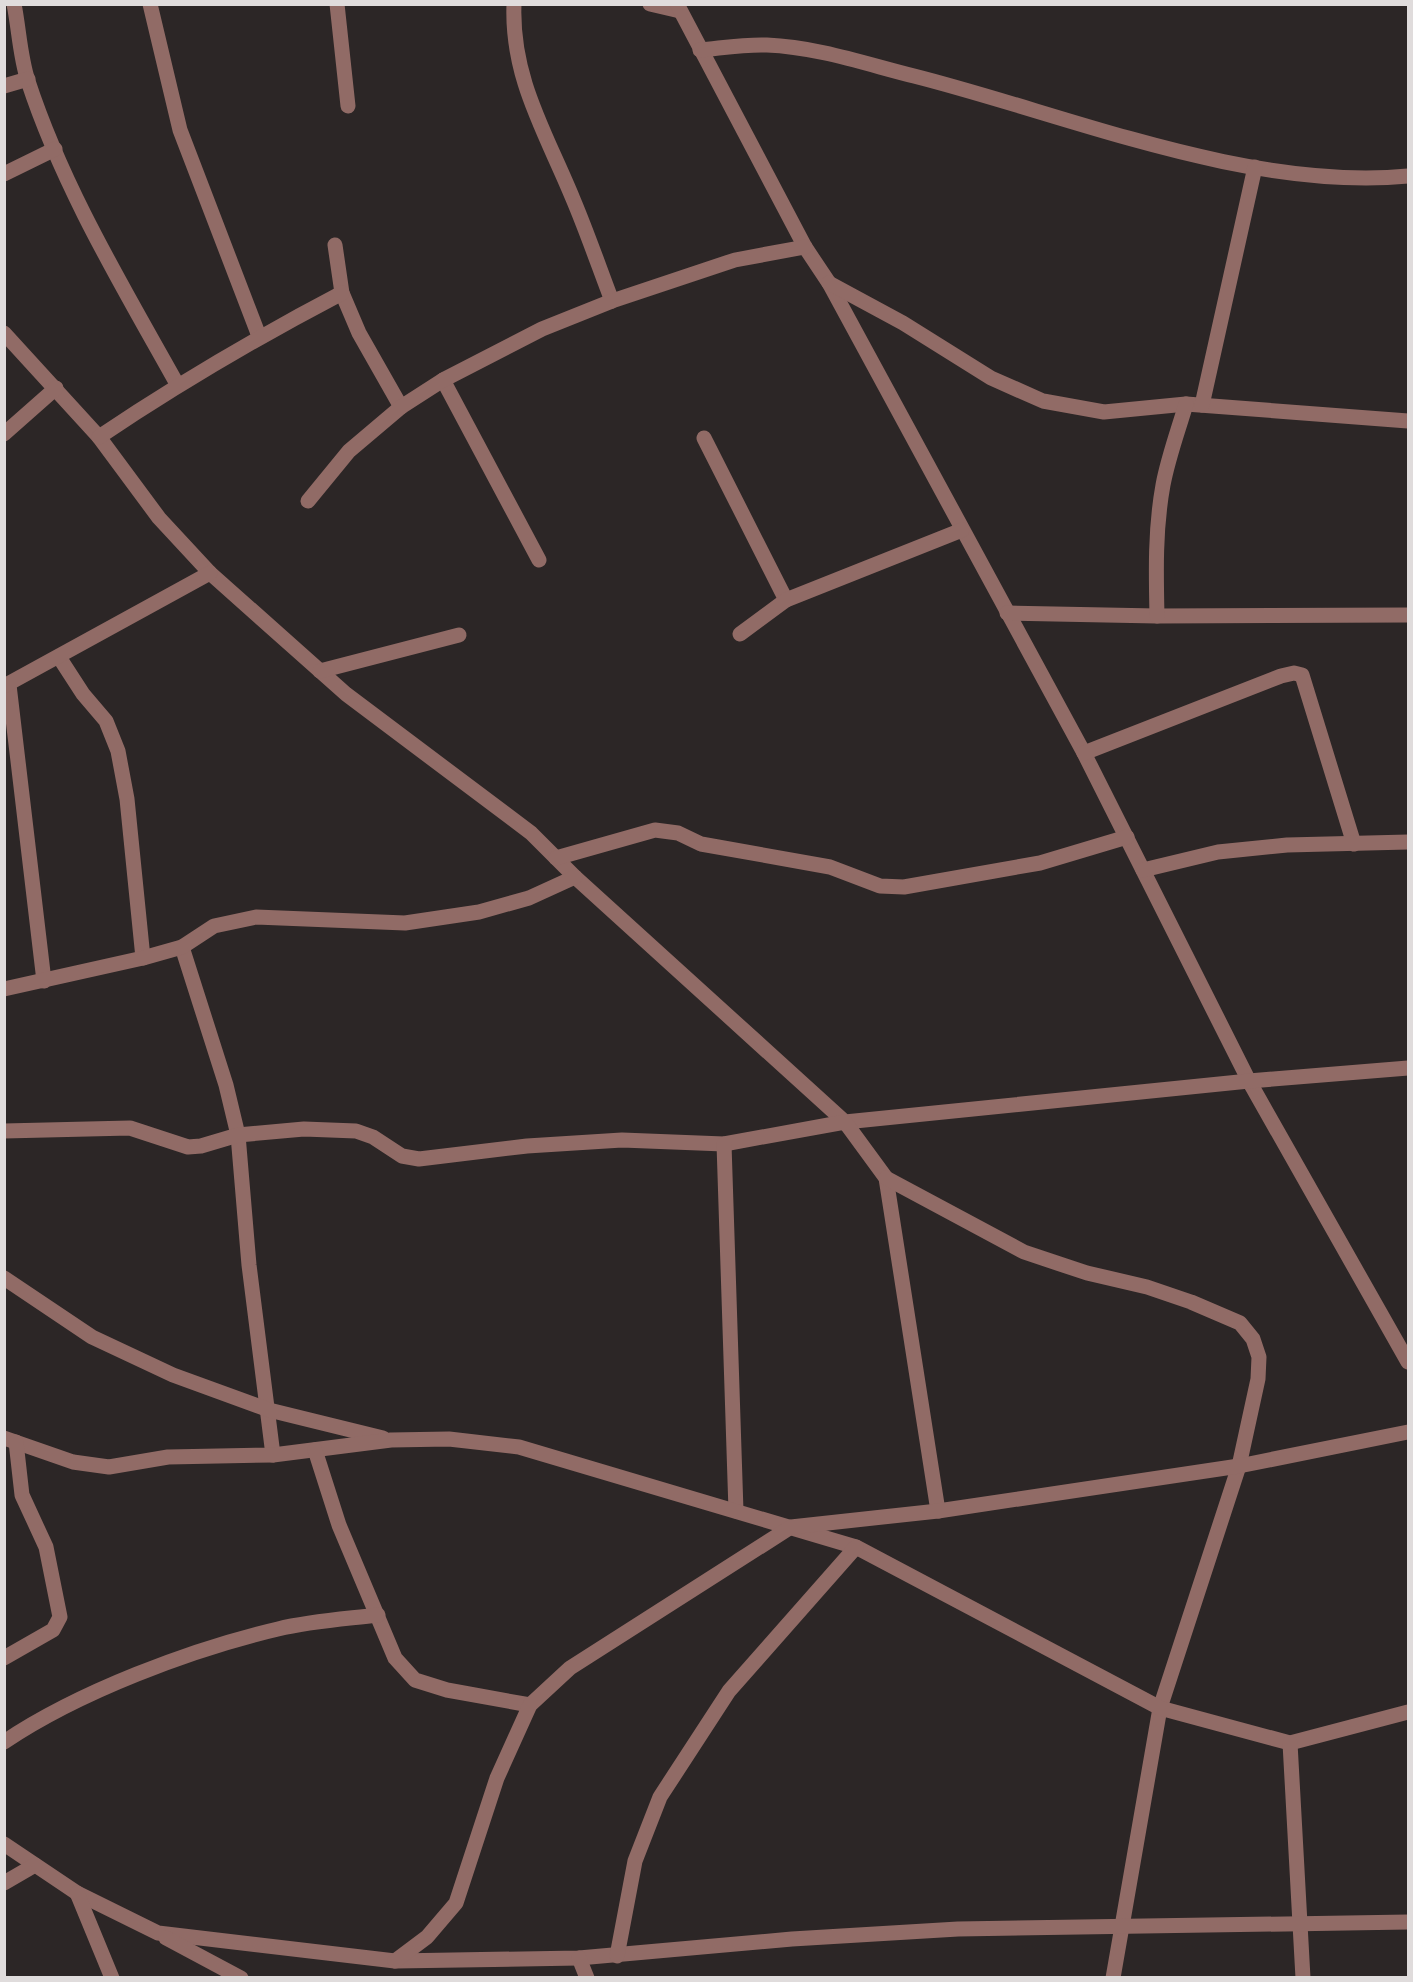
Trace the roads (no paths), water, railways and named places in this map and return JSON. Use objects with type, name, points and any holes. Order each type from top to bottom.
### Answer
[{"type":"street","points":[[14,4],[27,79],[55,149],[123,285],[177,384]]},
{"type":"street","points":[[150,4],[180,130],[259,336]]},
{"type":"street","points":[[337,4],[348,106]]},
{"type":"street","points":[[514,4],[515,49],[523,84],[574,199],[612,301]]},
{"type":"street","points":[[650,4],[679,8],[805,247],[829,283],[1084,753],[1249,1081],[1408,1362]]},
{"type":"street","points":[[700,50],[766,45],[804,49],[973,91],[1099,131],[1255,167],[1329,175],[1408,176]]},
{"type":"street","points":[[4,86],[27,79]]},
{"type":"street","points":[[4,174],[55,149]]},
{"type":"street","points":[[1156,616],[1156,546],[1164,483],[1194,405],[1255,167]]},
{"type":"street","points":[[334,245],[342,293],[359,333],[400,407]]},
{"type":"street","points":[[308,501],[349,451],[400,407],[443,380],[542,329],[612,301],[735,260],[805,247]]},
{"type":"street","points":[[829,283],[903,323],[991,378],[1043,401],[1104,412],[1194,405],[1408,421]]},
{"type":"street","points":[[99,437],[177,384],[259,336],[342,293]]},
{"type":"street","points":[[4,333],[99,437],[159,518],[210,573],[346,694],[531,833],[575,877],[845,1122],[886,1178],[1024,1252],[1087,1273],[1147,1287],[1191,1302],[1240,1323],[1253,1339],[1259,1357],[1258,1379],[1239,1466],[1160,1708],[1113,1977]]},
{"type":"street","points":[[443,380],[539,561]]},
{"type":"street","points":[[4,434],[56,388]]},
{"type":"street","points":[[704,438],[786,600]]},
{"type":"street","points":[[740,634],[786,600],[962,530]]},
{"type":"street","points":[[44,981],[7,686],[210,573]]},
{"type":"street","points":[[1007,614],[1408,615]]},
{"type":"street","points":[[320,671],[459,635]]},
{"type":"street","points":[[59,657],[83,694],[106,721],[118,751],[127,799],[142,958]]},
{"type":"street","points":[[1084,753],[1281,676],[1294,673],[1302,675],[1354,844]]},
{"type":"street","points":[[556,858],[655,830],[678,833],[701,843],[830,867],[880,886],[904,887],[1040,863],[1127,837]]},
{"type":"street","points":[[1143,870],[1218,852],[1287,845],[1408,843]]},
{"type":"street","points":[[4,988],[44,981],[182,947],[214,926],[256,917],[405,922],[480,912],[529,898],[575,877]]},
{"type":"street","points":[[182,947],[225,1085],[238,1135],[249,1265],[273,1455]]},
{"type":"street","points":[[4,1131],[130,1128],[188,1147],[238,1135],[304,1129],[357,1131],[374,1137],[402,1156],[419,1159],[527,1146],[622,1140],[724,1144],[845,1122],[1249,1081],[1408,1068]]},
{"type":"street","points":[[724,1144],[736,1511]]},
{"type":"street","points":[[886,1178],[938,1511]]},
{"type":"street","points":[[4,1278],[92,1337],[173,1375],[269,1410],[391,1440]]},
{"type":"street","points":[[395,1961],[427,1937],[456,1903],[497,1778],[530,1705],[570,1668],[676,1598],[791,1527],[938,1511],[1239,1466],[1408,1432]]},
{"type":"street","points":[[10,1440],[73,1462],[109,1467],[168,1457],[273,1455],[391,1440],[449,1439],[519,1447],[856,1547],[1160,1708],[1290,1743],[1408,1712]]},
{"type":"street","points":[[4,1658],[53,1630],[60,1617],[46,1547],[22,1495],[10,1440]]},
{"type":"street","points":[[315,1450],[339,1525],[395,1658],[415,1680],[447,1690],[530,1705]]},
{"type":"street","points":[[617,1956],[635,1861],[660,1797],[729,1691],[856,1547]]},
{"type":"street","points":[[4,1742],[92,1694],[197,1653],[280,1628],[378,1615]]},
{"type":"street","points":[[1290,1743],[1303,1977]]},
{"type":"street","points":[[4,1844],[77,1893],[241,1977]]},
{"type":"street","points":[[4,1883],[35,1865]]},
{"type":"street","points":[[77,1893],[112,1977]]},
{"type":"street","points":[[158,1933],[395,1961],[617,1956],[804,1938],[958,1929],[1408,1922]]},
{"type":"street","points":[[579,1958],[587,1977]]}]
